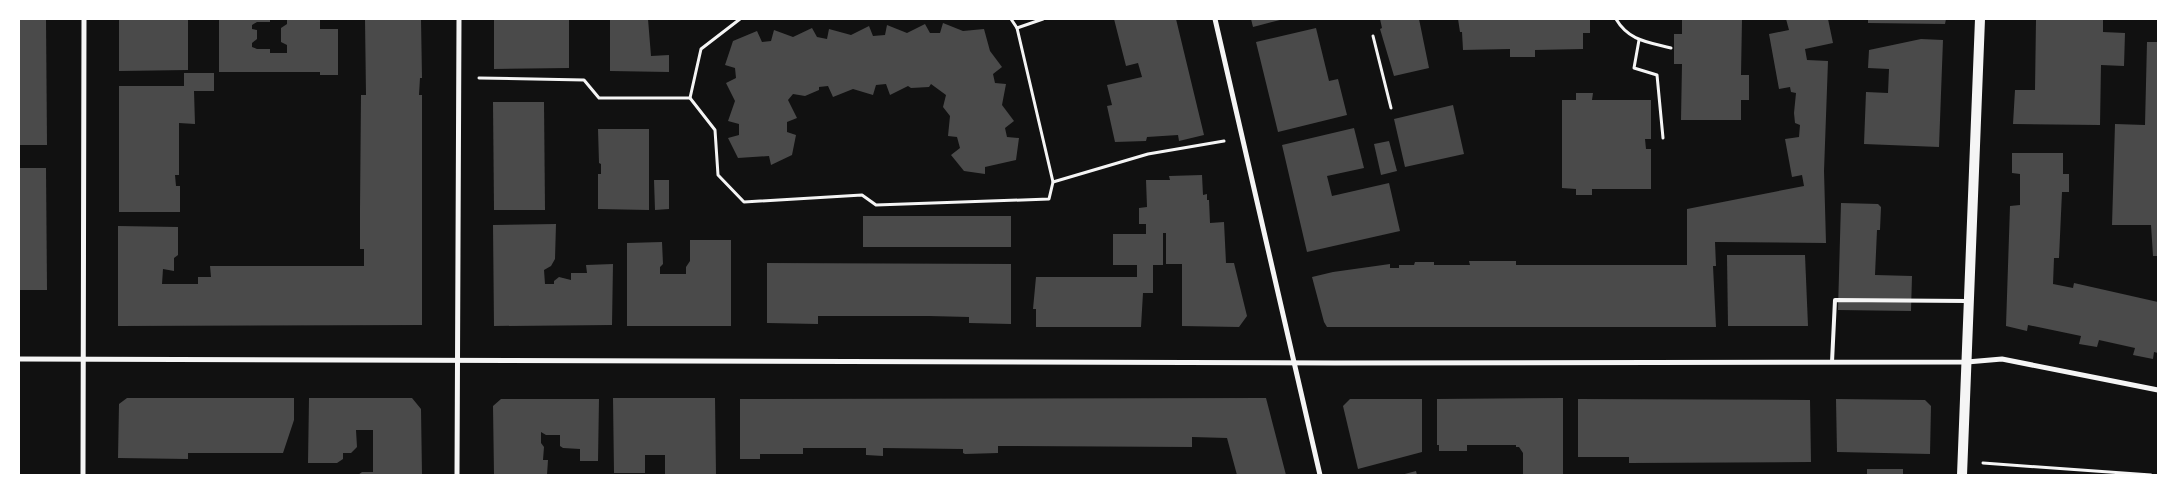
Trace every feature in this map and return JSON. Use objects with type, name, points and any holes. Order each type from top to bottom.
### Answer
[{"type":"main road","points":[[1962,475],[1980,19]]},
{"type":"street","points":[[84,19],[84,475]]},
{"type":"street","points":[[457,475],[459,19]]},
{"type":"street","points":[[1215,19],[1244,138],[1293,363],[1320,475]]},
{"type":"street","points":[[19,359],[1293,363],[1967,362],[2002,359],[2158,390]]},
{"type":"lane","points":[[1832,362],[1835,300],[1969,301]]},
{"type":"path","points":[[690,98],[701,50],[740,19]]},
{"type":"path","points":[[690,98],[715,130],[718,175],[744,202],[862,195],[876,204],[1049,199],[1054,182],[1017,28],[1012,19]]},
{"type":"path","points":[[1017,28],[1043,19]]},
{"type":"path","points":[[1616,19],[1623,30],[1639,40],[1671,48]]},
{"type":"path","points":[[1373,36],[1391,108]]},
{"type":"path","points":[[1639,40],[1634,68],[1657,75],[1663,138]]},
{"type":"path","points":[[458,77],[584,80],[599,98],[690,98]]},
{"type":"path","points":[[1054,182],[1148,154],[1244,138]]},
{"type":"path","points":[[1963,462],[2151,475]]},
{"type":"building","points":[[19,19],[46,19],[47,145],[19,145]]},
{"type":"building","points":[[119,19],[188,19],[188,70],[119,71]]},
{"type":"building","points":[[219,19],[270,19],[270,22],[257,22],[252,25],[252,29],[257,30],[257,39],[252,43],[252,47],[270,49],[270,53],[287,53],[287,45],[281,42],[281,28],[287,24],[287,19],[320,19],[320,29],[338,29],[338,75],[320,75],[320,72],[219,72]]},
{"type":"building","points":[[365,19],[421,19],[422,78],[420,78],[419,95],[422,95],[422,325],[118,326],[118,226],[178,227],[178,255],[174,258],[174,271],[163,269],[162,284],[198,284],[198,277],[211,277],[210,266],[364,266],[364,249],[360,249],[360,208],[361,95],[366,95]]},
{"type":"building","points":[[494,19],[569,19],[569,68],[494,69]]},
{"type":"building","points":[[610,19],[648,19],[651,56],[669,55],[669,72],[610,71]]},
{"type":"building","points":[[1114,19],[1176,19],[1204,135],[1179,141],[1178,135],[1147,137],[1146,141],[1115,142],[1107,106],[1112,105],[1107,85],[1142,77],[1138,63],[1126,66]]},
{"type":"building","points":[[1251,19],[1284,19],[1253,27]]},
{"type":"building","points":[[1380,19],[1419,19],[1429,68],[1394,76],[1380,29],[1382,28]]},
{"type":"building","points":[[1458,19],[1590,19],[1590,33],[1583,33],[1583,49],[1535,50],[1535,57],[1510,57],[1510,49],[1463,50],[1462,32],[1460,32]]},
{"type":"building","points":[[1682,19],[1742,19],[1741,75],[1749,75],[1749,100],[1741,100],[1741,120],[1681,120],[1682,64],[1674,64],[1674,34],[1682,34]]},
{"type":"building","points":[[1786,19],[1828,19],[1833,43],[1805,49],[1807,60],[1828,61],[1824,171],[1826,243],[1715,242],[1716,266],[1713,266],[1716,327],[1327,327],[1312,277],[1333,272],[1390,264],[1390,268],[1399,268],[1399,265],[1414,265],[1415,262],[1434,262],[1434,265],[1470,265],[1469,261],[1516,261],[1516,265],[1687,265],[1687,209],[1804,186],[1802,175],[1792,177],[1785,139],[1799,137],[1800,125],[1795,123],[1794,113],[1796,93],[1791,92],[1790,87],[1779,89],[1769,34],[1789,30]]},
{"type":"building","points":[[1868,19],[1946,19],[1945,24],[1868,23]]},
{"type":"building","points":[[2036,19],[2103,19],[2103,32],[2125,33],[2124,66],[2101,65],[2100,125],[2013,124],[2015,90],[2035,90]]},
{"type":"building","points":[[943,23],[963,31],[984,29],[990,51],[1002,67],[993,74],[995,83],[1006,84],[1002,105],[1014,121],[1005,128],[1007,137],[1019,138],[1016,160],[985,167],[985,174],[964,171],[951,155],[960,148],[957,137],[948,136],[950,116],[943,107],[946,95],[931,84],[929,87],[911,88],[908,86],[890,95],[886,84],[876,85],[873,95],[853,89],[833,97],[828,86],[819,87],[819,90],[805,96],[793,94],[788,100],[797,118],[787,122],[787,132],[796,135],[792,155],[771,165],[769,156],[738,158],[728,138],[739,135],[739,124],[728,121],[735,101],[726,83],[736,78],[735,68],[725,65],[733,41],[757,31],[762,42],[771,41],[774,30],[793,37],[812,28],[817,37],[827,39],[829,29],[851,35],[869,26],[873,36],[885,35],[887,25],[907,33],[925,24],[930,33],[940,33]]},
{"type":"building","points":[[1316,28],[1329,81],[1338,79],[1347,115],[1278,132],[1256,42]]},
{"type":"building","points":[[1921,39],[1943,40],[1939,147],[1864,144],[1866,92],[1888,93],[1889,69],[1868,68],[1869,50]]},
{"type":"building","points":[[2147,42],[2158,42],[2158,256],[2153,256],[2151,225],[2112,225],[2115,124],[2145,125]]},
{"type":"building","points":[[184,73],[214,73],[214,91],[194,91],[195,124],[179,123],[179,175],[175,175],[176,186],[180,186],[180,212],[119,212],[119,86],[184,86]]},
{"type":"building","points":[[1576,93],[1593,93],[1592,100],[1651,100],[1651,139],[1645,139],[1646,149],[1651,149],[1651,189],[1592,189],[1592,195],[1576,195],[1576,189],[1562,188],[1562,100],[1576,100]]},
{"type":"building","points":[[493,102],[544,102],[545,210],[494,210]]},
{"type":"building","points":[[1453,105],[1464,154],[1405,167],[1394,119]]},
{"type":"building","points":[[1354,128],[1364,168],[1327,176],[1332,196],[1389,183],[1400,231],[1307,252],[1282,145]]},
{"type":"building","points":[[598,129],[649,129],[649,210],[598,209],[598,174],[601,174],[601,164],[599,163]]},
{"type":"building","points":[[1389,141],[1397,171],[1381,175],[1374,144]]},
{"type":"building","points":[[2012,153],[2063,153],[2063,174],[2069,174],[2069,192],[2062,192],[2059,258],[2054,258],[2053,284],[2073,288],[2074,283],[2158,302],[2158,353],[2154,352],[2153,359],[2133,355],[2135,348],[2099,340],[2097,347],[2079,344],[2081,336],[2028,325],[2027,331],[2006,326],[2010,206],[2020,205],[2020,174],[2012,173]]},
{"type":"building","points":[[19,168],[46,168],[47,290],[19,290]]},
{"type":"building","points":[[1202,175],[1203,195],[1207,194],[1207,200],[1209,200],[1210,223],[1224,222],[1226,263],[1234,263],[1247,316],[1239,327],[1182,326],[1182,264],[1166,264],[1166,233],[1163,233],[1163,265],[1153,265],[1153,293],[1143,293],[1141,327],[1036,327],[1036,309],[1033,309],[1036,277],[1137,277],[1137,265],[1113,265],[1113,234],[1146,234],[1146,224],[1139,224],[1139,208],[1147,207],[1146,180],[1170,180],[1169,176]]},
{"type":"building","points":[[654,180],[669,180],[669,209],[655,210]]},
{"type":"building","points":[[1841,203],[1878,204],[1881,207],[1880,230],[1877,230],[1875,275],[1912,276],[1911,311],[1838,310]]},
{"type":"building","points":[[863,216],[1011,216],[1011,247],[863,247]]},
{"type":"building","points":[[556,224],[555,259],[551,266],[544,270],[545,284],[554,284],[554,281],[559,277],[571,280],[571,273],[587,273],[586,265],[613,264],[612,325],[494,326],[493,225]]},
{"type":"building","points":[[690,240],[731,240],[731,326],[627,326],[627,243],[662,242],[663,264],[660,267],[660,274],[686,274],[686,267],[690,261]]},
{"type":"building","points":[[1727,255],[1805,255],[1808,326],[1728,326]]},
{"type":"building","points":[[767,263],[1011,264],[1011,324],[969,323],[969,317],[929,316],[818,316],[818,324],[767,323]]},
{"type":"building","points":[[127,398],[294,398],[294,420],[283,453],[188,453],[188,459],[118,458],[119,404]]},
{"type":"building","points":[[309,398],[412,398],[421,409],[422,475],[358,475],[362,472],[373,472],[373,430],[356,430],[357,447],[351,453],[343,453],[343,459],[337,463],[308,463]]},
{"type":"building","points":[[613,398],[715,398],[716,475],[665,475],[665,455],[645,455],[645,473],[614,473]]},
{"type":"building","points":[[1266,398],[1286,475],[1237,475],[1227,438],[1192,437],[1192,447],[998,446],[998,453],[965,454],[963,449],[883,448],[883,456],[866,455],[866,448],[803,448],[803,454],[760,454],[760,459],[740,459],[740,399]]},
{"type":"building","points":[[1563,398],[1563,475],[1523,475],[1523,453],[1516,445],[1467,445],[1467,451],[1439,451],[1439,445],[1437,445],[1437,399]]},
{"type":"building","points":[[501,399],[599,399],[598,461],[580,461],[580,449],[563,448],[560,446],[560,435],[546,435],[541,432],[541,443],[544,447],[543,460],[548,460],[547,475],[494,475],[493,406]]},
{"type":"building","points":[[1350,399],[1422,399],[1422,452],[1358,469],[1343,406]]},
{"type":"building","points":[[1578,399],[1810,400],[1811,462],[1629,463],[1629,457],[1578,457]]},
{"type":"building","points":[[1836,399],[1925,400],[1931,406],[1930,454],[1837,452]]},
{"type":"building","points":[[1867,469],[1903,469],[1903,475],[1867,475]]},
{"type":"building","points":[[1416,471],[1417,475],[1401,475]]}]
